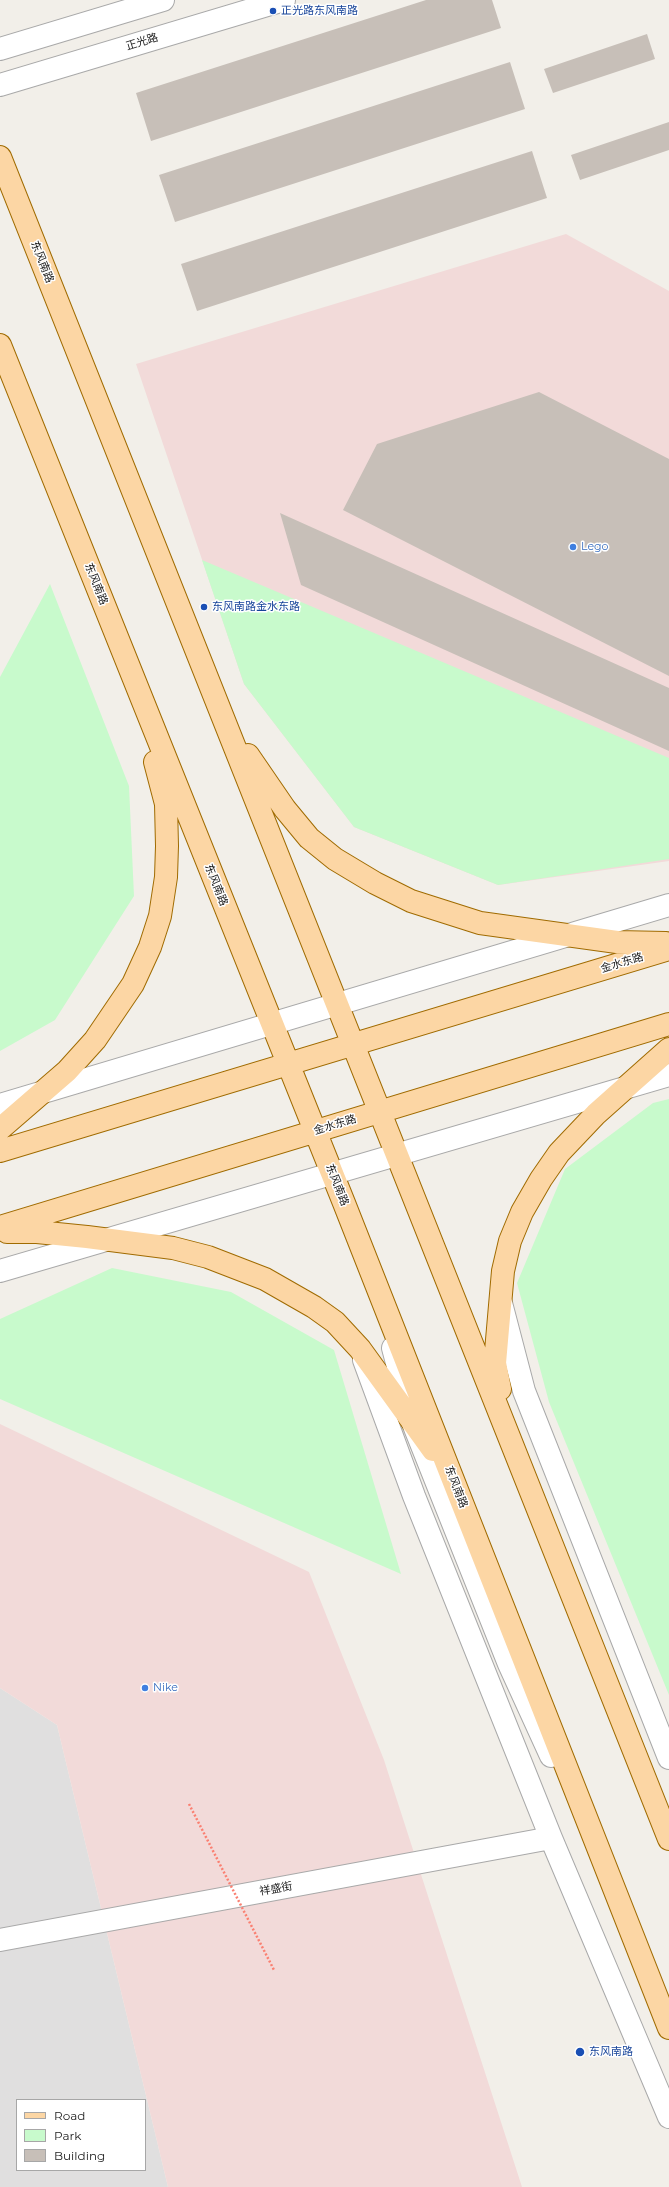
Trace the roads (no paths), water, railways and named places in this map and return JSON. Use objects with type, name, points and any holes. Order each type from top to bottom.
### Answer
[{"type":"main road","name":"东风南路","points":[[0,157],[507,1430],[663,1807],[669,1839]]},
{"type":"main road","name":"东风南路","points":[[0,345],[376,1284],[669,2028]]},
{"type":"main road","points":[[0,1129],[67,1071],[95,1040],[133,984],[150,947],[160,916],[166,877],[166,804],[135,681]]},
{"type":"main road","points":[[225,721],[285,810],[309,838],[335,859],[375,883],[410,901],[480,923],[617,942],[669,943]]},
{"type":"main road","name":"金水东路","points":[[0,1151],[669,949]]},
{"type":"main road","name":"金水东路","points":[[0,1226],[669,1024]]},
{"type":"main road","points":[[507,1430],[495,1363],[503,1272],[510,1241],[522,1212],[541,1179],[559,1153],[596,1114],[669,1049]]},
{"type":"main road","points":[[0,1232],[37,1232],[107,1239],[172,1248],[208,1257],[240,1268],[271,1282],[314,1307],[335,1322],[360,1349],[451,1474]]},
{"type":"street","points":[[0,49],[163,0]]},
{"type":"street","name":"正光路","points":[[0,85],[284,0]]},
{"type":"street","points":[[0,1106],[669,905]]},
{"type":"street","points":[[0,1271],[669,1075]]},
{"type":"street","points":[[376,1284],[413,1423],[509,1664],[541,1733],[669,2042]]},
{"type":"street","points":[[500,1298],[524,1391],[669,1758]]},
{"type":"street","points":[[360,1349],[414,1496],[551,1838],[669,2117]]},
{"type":"street","name":"祥盛街","points":[[0,1940],[551,1838]]},
{"type":"place","name":"正光路东风南路","points":[[273,11]]},
{"type":"place","name":"Lego","points":[[573,547]]},
{"type":"place","name":"东风南路金水东路","points":[[204,607]]},
{"type":"place","name":"Nike","points":[[145,1688]]},
{"type":"place","name":"东风南路","points":[[580,2052]]}]
